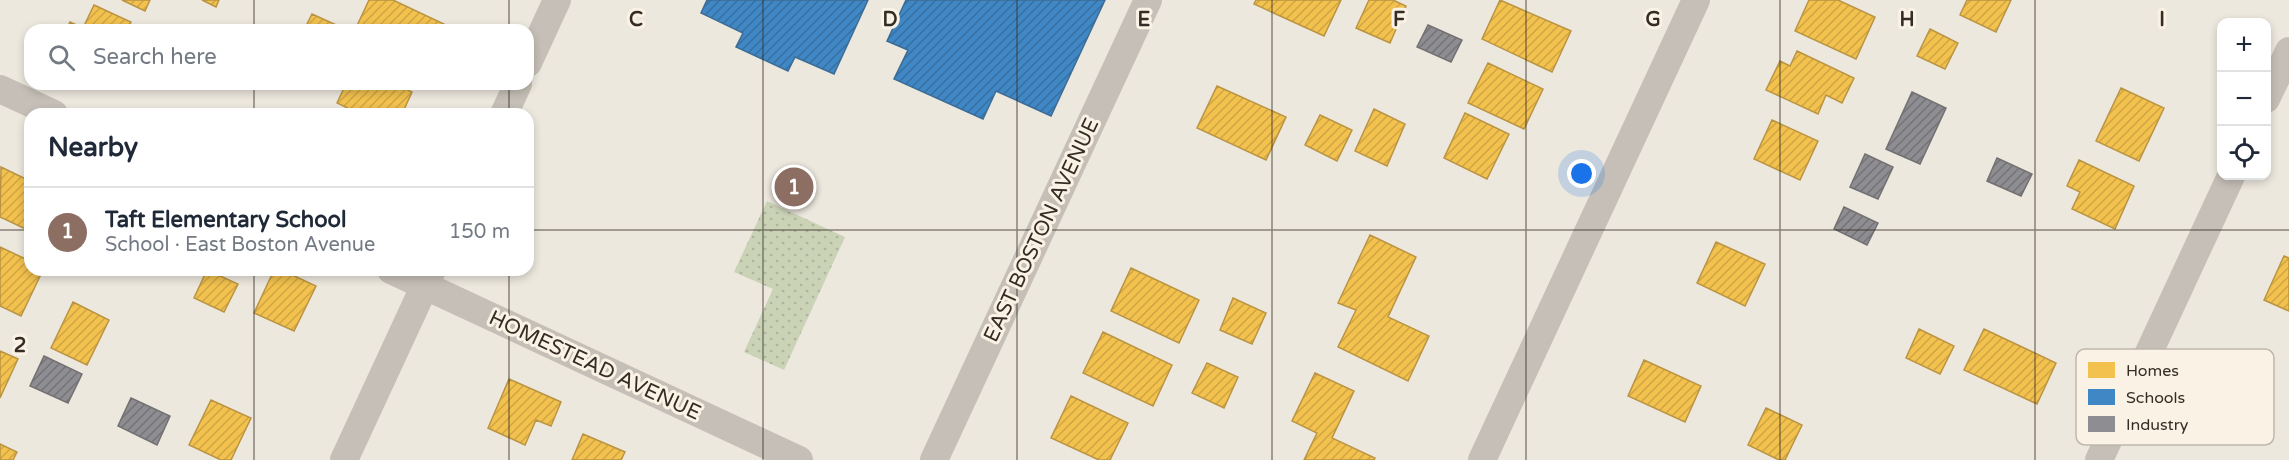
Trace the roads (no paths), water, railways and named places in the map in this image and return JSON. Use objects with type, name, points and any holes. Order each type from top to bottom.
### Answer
[{"type":"street","points":[[534,50],[557,0]]},
{"type":"street","name":"EAST BOSTON AVENUE","points":[[934,460],[1148,0]]},
{"type":"street","points":[[1482,460],[1696,0]]},
{"type":"street","points":[[2271,89],[2289,51]]},
{"type":"street","points":[[0,89],[41,108]]},
{"type":"street","points":[[507,108],[515,90]]},
{"type":"street","points":[[2151,349],[2229,180]]},
{"type":"street","points":[[344,460],[428,278]]},
{"type":"street","name":"HOMESTEAD AVENUE","points":[[428,278],[800,460]]},
{"type":"street","points":[[2099,460],[2106,445]]},
{"type":"place","name":"Taft Elementary School","points":[[794,187]]}]
